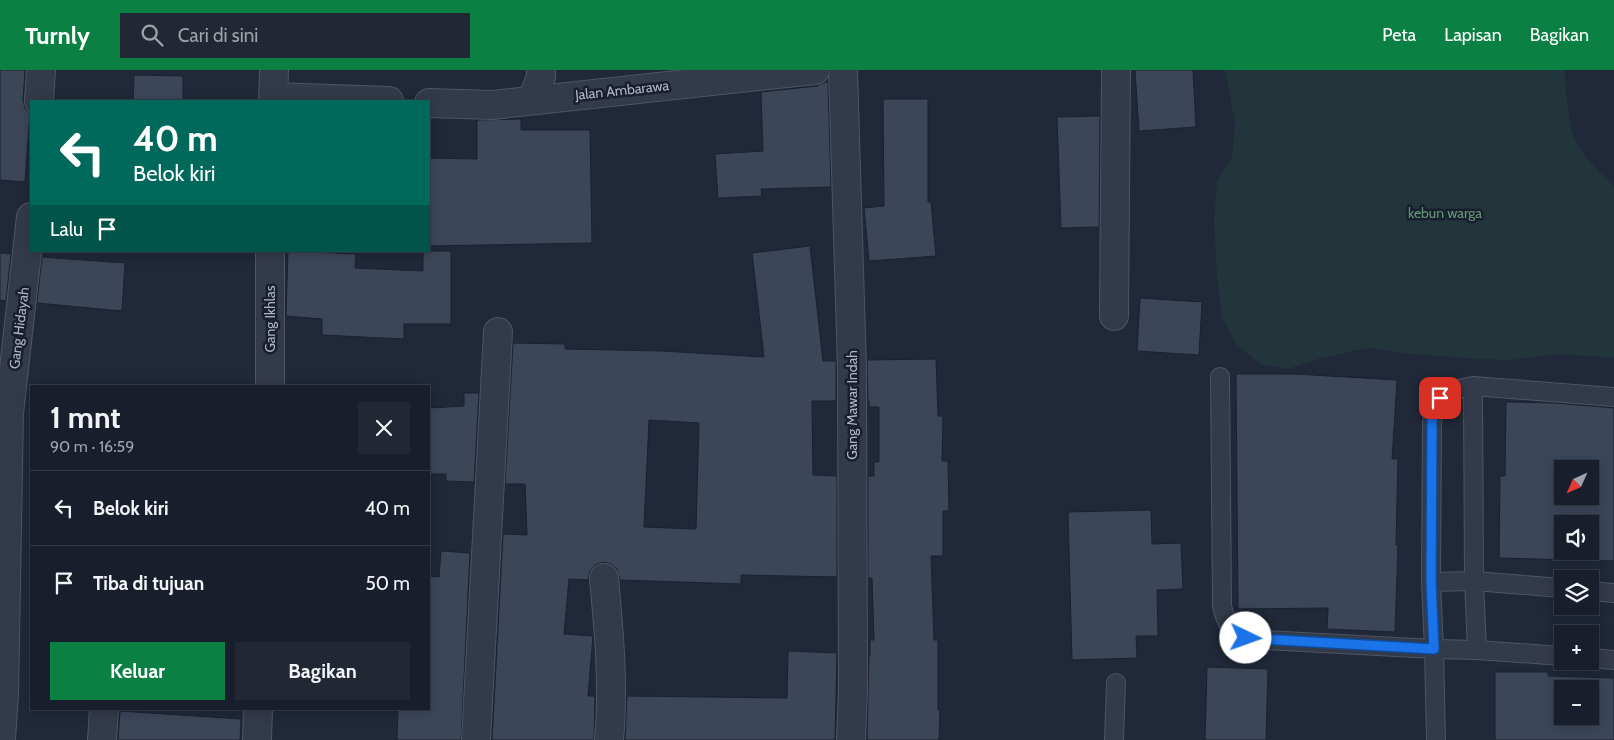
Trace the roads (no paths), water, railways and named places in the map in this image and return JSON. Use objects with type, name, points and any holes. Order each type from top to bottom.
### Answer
[{"type":"street","points":[[38,100],[40,70]]},
{"type":"street","points":[[274,70],[273,99],[331,100]]},
{"type":"street","points":[[532,100],[541,77],[541,70]]},
{"type":"street","name":"Jalan Ambarawa","points":[[430,103],[492,105],[815,70]]},
{"type":"street","name":"Gang Mawar Indah","points":[[843,70],[852,369],[853,689],[851,740]]},
{"type":"street","points":[[1114,316],[1116,70]]},
{"type":"street","name":"Gang Hidayah","points":[[1,740],[4,684],[9,413],[30,226]]},
{"type":"street","name":"Gang Ikhlas","points":[[270,252],[270,385]]},
{"type":"street","points":[[476,740],[498,332]]},
{"type":"street","points":[[604,578],[611,655],[609,740]]},
{"type":"street","points":[[102,740],[104,710]]},
{"type":"street","points":[[257,740],[258,710]]},
{"type":"lane","points":[[1220,377],[1222,606],[1226,623],[1234,632],[1246,638],[1554,655]]},
{"type":"lane","points":[[1473,386],[1474,581],[1477,650]]},
{"type":"lane","points":[[1436,740],[1431,582],[1433,411],[1440,398],[1451,390],[1473,386],[1614,397]]},
{"type":"lane","points":[[1431,582],[1474,581],[1554,587]]},
{"type":"lane","points":[[1599,592],[1614,593]]},
{"type":"lane","points":[[1599,659],[1614,660]]},
{"type":"lane","points":[[1114,740],[1116,684]]},
{"type":"park label","name":"kebun warga","points":[[1445,213]]}]
